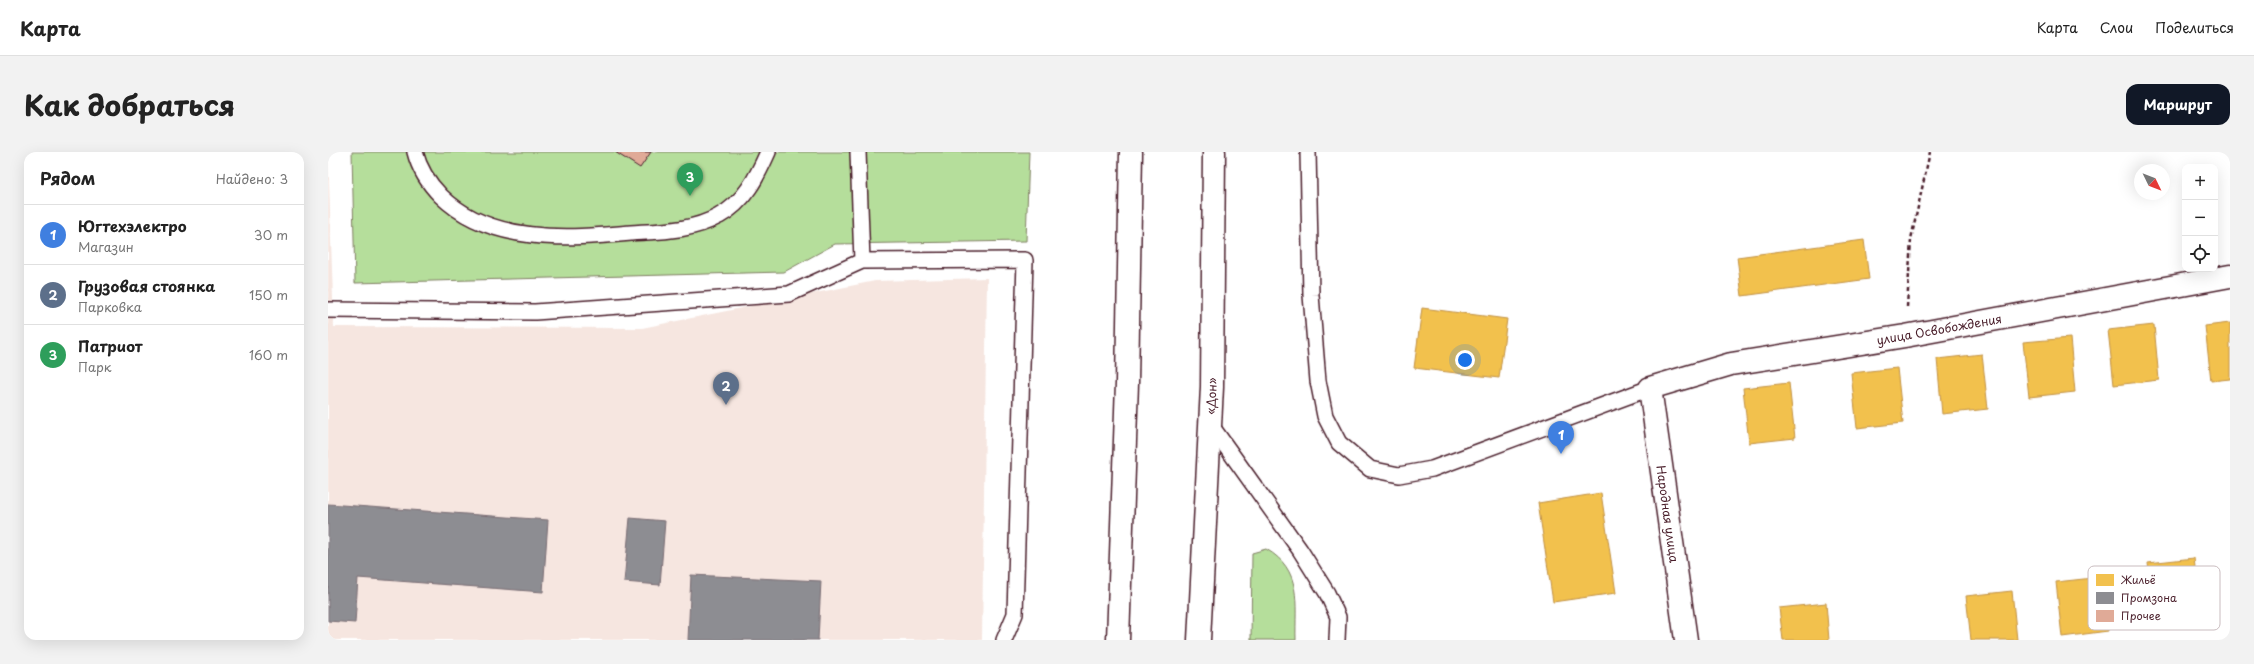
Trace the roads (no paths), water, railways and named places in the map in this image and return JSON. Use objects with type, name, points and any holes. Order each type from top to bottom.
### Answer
[{"type":"main road","points":[[1118,640],[1127,391],[1131,152]]},
{"type":"main road","name":"«Дон»","points":[[1199,640],[1210,424],[1214,152]]},
{"type":"main road","name":"улица Освобождения","points":[[1650,388],[1732,364],[1905,336],[2230,276]]},
{"type":"main road","name":"Народная улица","points":[[1650,388],[1686,640]]},
{"type":"lane","points":[[415,152],[431,186],[453,208],[481,223],[513,233],[597,236],[694,228],[720,216],[738,202],[753,183],[768,152]]},
{"type":"lane","points":[[858,152],[862,261]]},
{"type":"lane","points":[[1308,152],[1311,295],[1318,381],[1323,409],[1339,444],[1370,469],[1399,475],[1432,469],[1650,388]]},
{"type":"lane","points":[[328,310],[534,312],[789,294],[862,261],[1025,260],[1015,614],[1004,640]]},
{"type":"lane","points":[[1210,424],[1300,550],[1327,593],[1338,617],[1337,640]]},
{"type":"place","name":"Патриот","points":[[690,196]]},
{"type":"place","name":"Грузовая стоянка","points":[[726,405]]},
{"type":"place","name":"Югтехэлектро","points":[[1561,454]]}]
